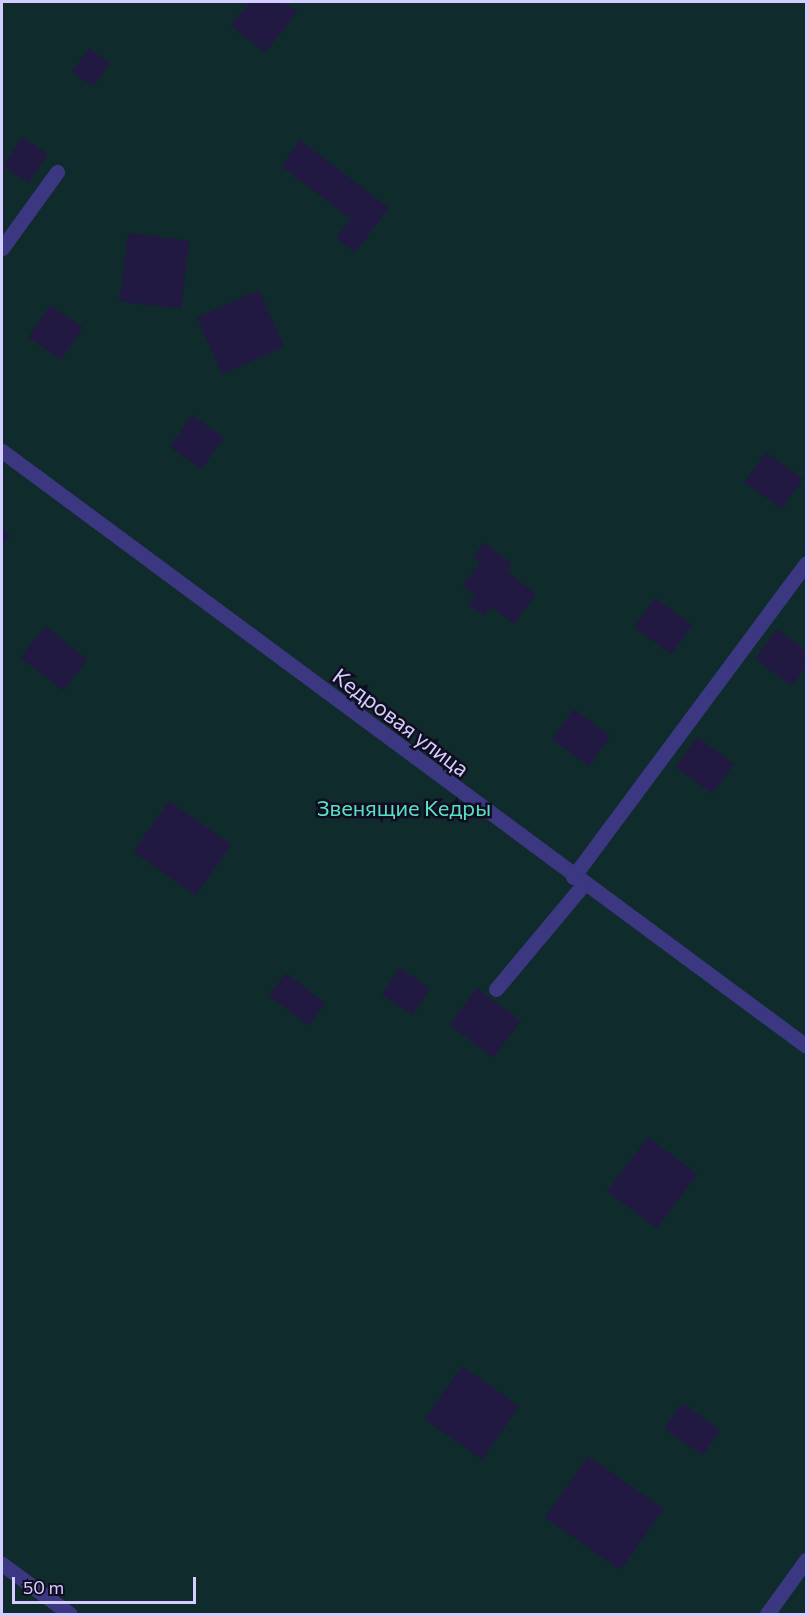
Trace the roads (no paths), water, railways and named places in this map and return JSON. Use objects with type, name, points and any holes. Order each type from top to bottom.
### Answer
[{"type":"street","points":[[2,248],[57,172]]},
{"type":"street","name":"Кедровая улица","points":[[2,451],[578,881],[807,1046]]},
{"type":"street","points":[[496,989],[578,881],[807,563]]},
{"type":"street","points":[[766,1614],[807,1560]]},
{"type":"street","points":[[2,1564],[70,1614]]},
{"type":"park label","name":"Звенящие Кедры","points":[[404,808]]}]
